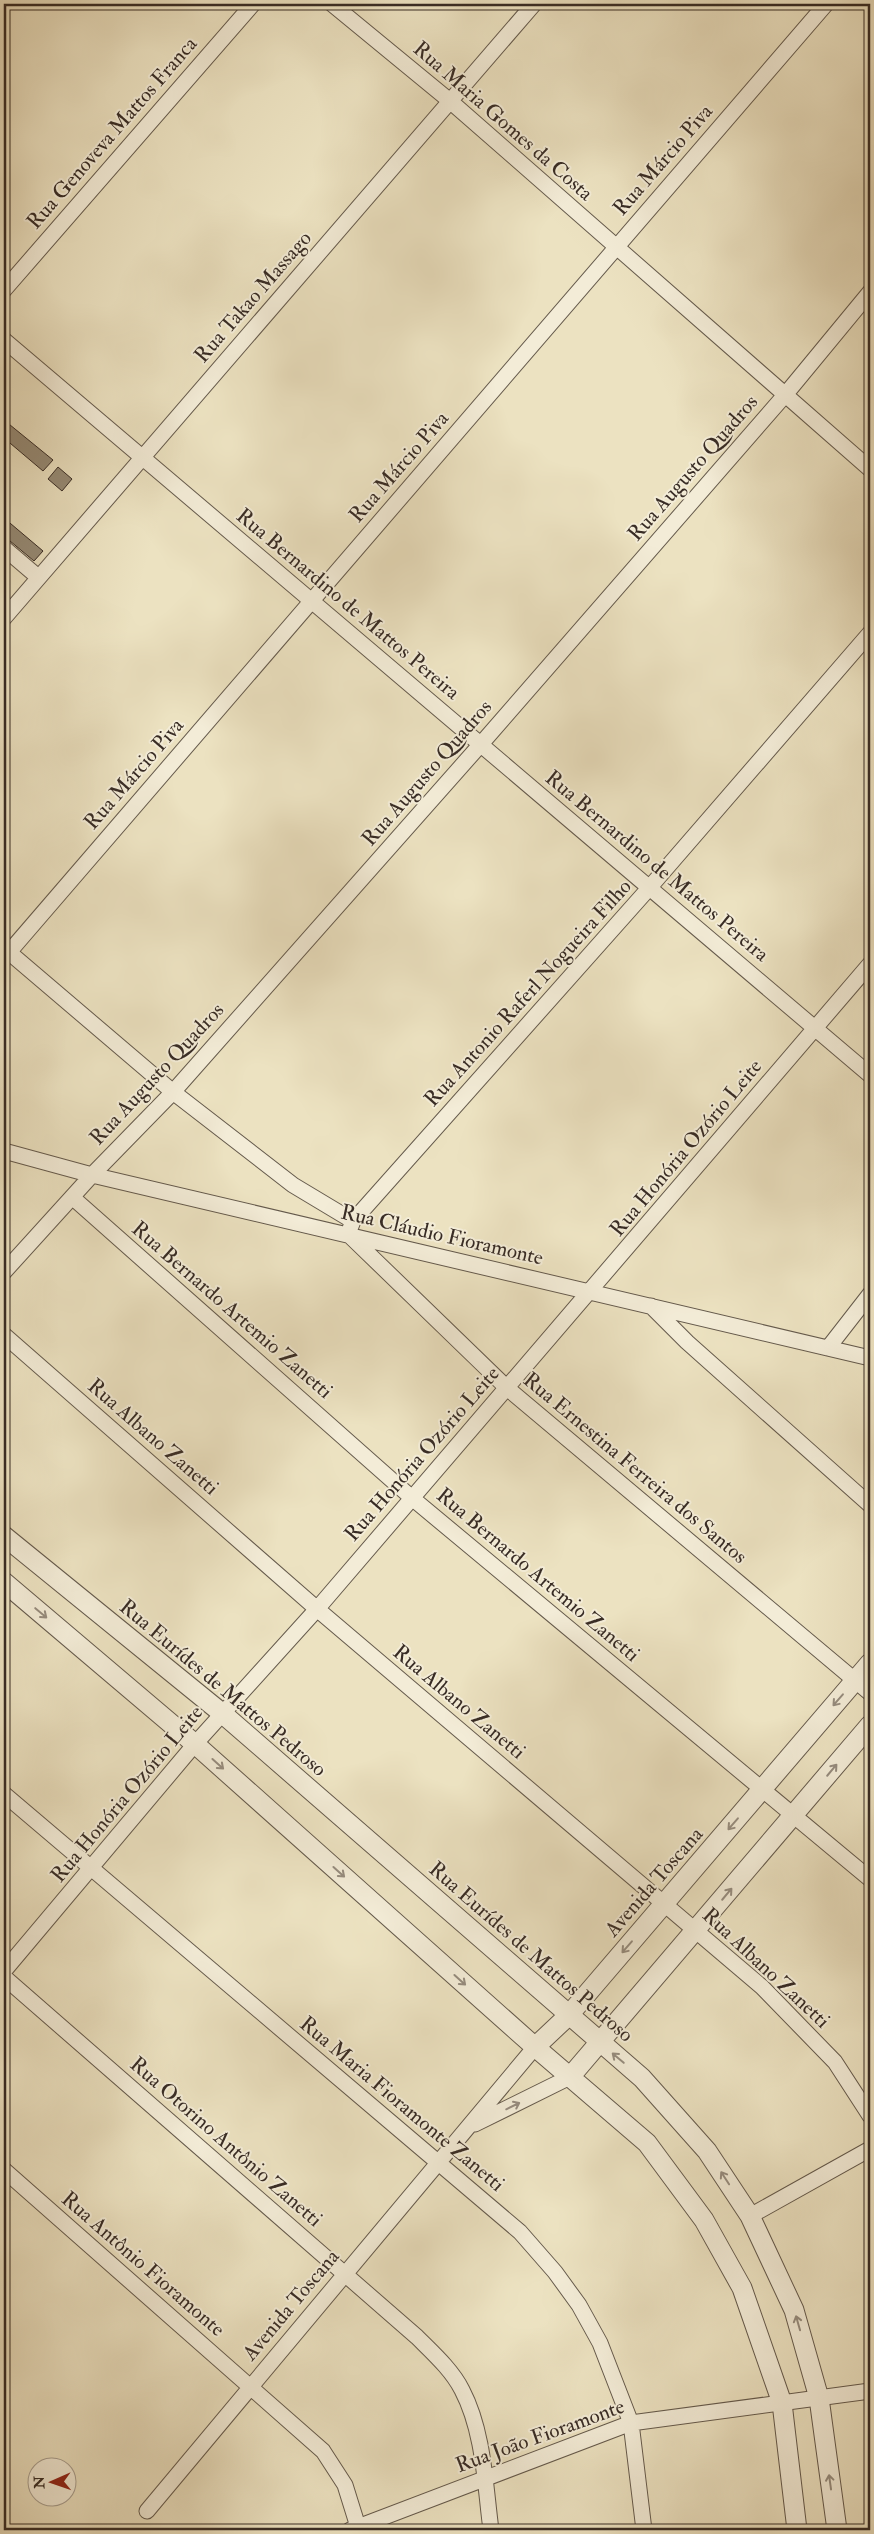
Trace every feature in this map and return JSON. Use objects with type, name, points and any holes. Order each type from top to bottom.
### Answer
[{"type":"street","name":"Rua Genoveva Mattos Franca","points":[[4,290],[253,4]]},
{"type":"street","name":"Rua Maria Gomes da Costa","points":[[332,4],[450,101],[870,469]]},
{"type":"street","name":"Rua Takao Massago","points":[[4,618],[534,4]]},
{"type":"street","name":"Rua Márcio Piva","points":[[5,953],[312,601],[826,4]]},
{"type":"street","name":"Rua Augusto Quadros","points":[[4,1272],[92,1175],[173,1092],[482,744],[785,395],[870,292]]},
{"type":"street","name":"Rua Bernardino de Mattos Pereira","points":[[4,340],[870,1075]]},
{"type":"street","points":[[4,548],[38,577]]},
{"type":"street","name":"Rua Antonio Raferl Nogueira Filho","points":[[350,1228],[650,888],[870,633]]},
{"type":"street","points":[[5,953],[173,1092],[350,1228]]},
{"type":"street","name":"Rua Honória Ozório Leite","points":[[4,1970],[195,1744],[317,1609],[591,1292],[870,964]]},
{"type":"street","name":"Rua Cláudio Fioramonte","points":[[4,1151],[92,1175],[350,1228],[591,1292],[870,1358]]},
{"type":"street","name":"Rua Bernardo Artemio Zanetti","points":[[72,1197],[412,1498],[870,1879]]},
{"type":"street","name":"Rua Ernestina Ferreira dos Santos","points":[[350,1228],[507,1388],[870,1693]]},
{"type":"street","points":[[828,1348],[870,1294]]},
{"type":"street","points":[[651,1306],[687,1342],[870,1504]]},
{"type":"street","name":"Rua Albano Zanetti","points":[[4,1335],[317,1609],[762,1987],[835,2062],[870,2116]]},
{"type":"street","name":"Rua Eurídes de Mattos Pedroso","points":[[4,1536],[222,1714],[568,2016],[642,2078],[707,2151],[750,2216],[794,2310],[819,2398],[837,2530]]},
{"type":"street","points":[[4,1582],[195,1744],[570,2078],[647,2143],[704,2220],[742,2288],[782,2403],[797,2530]]},
{"type":"street","name":"Avenida Toscana","points":[[147,2511],[535,2047],[568,2016],[870,1663]]},
{"type":"street","name":"Avenida Toscana","points":[[469,2127],[570,2078],[870,1725]]},
{"type":"street","name":"Rua Maria Fioramonte Zanetti","points":[[4,1794],[520,2232],[555,2272],[579,2305],[600,2343],[631,2423],[644,2530]]},
{"type":"street","name":"Rua Otorino Antônio Zanetti","points":[[4,1977],[417,2337],[447,2369],[462,2390],[475,2424],[491,2530]]},
{"type":"street","points":[[750,2216],[870,2149]]},
{"type":"street","name":"Rua Antônio Fioramonte","points":[[4,2170],[323,2451],[345,2485],[356,2529]]},
{"type":"street","name":"Rua João Fioramonte","points":[[356,2529],[484,2478],[631,2423],[870,2391]]},
{"type":"building","points":[[4,420],[53,460],[43,471],[4,438]]},
{"type":"building","points":[[58,467],[72,479],[62,491],[48,479]]},
{"type":"building","points":[[4,518],[43,551],[34,561],[4,538]]}]
